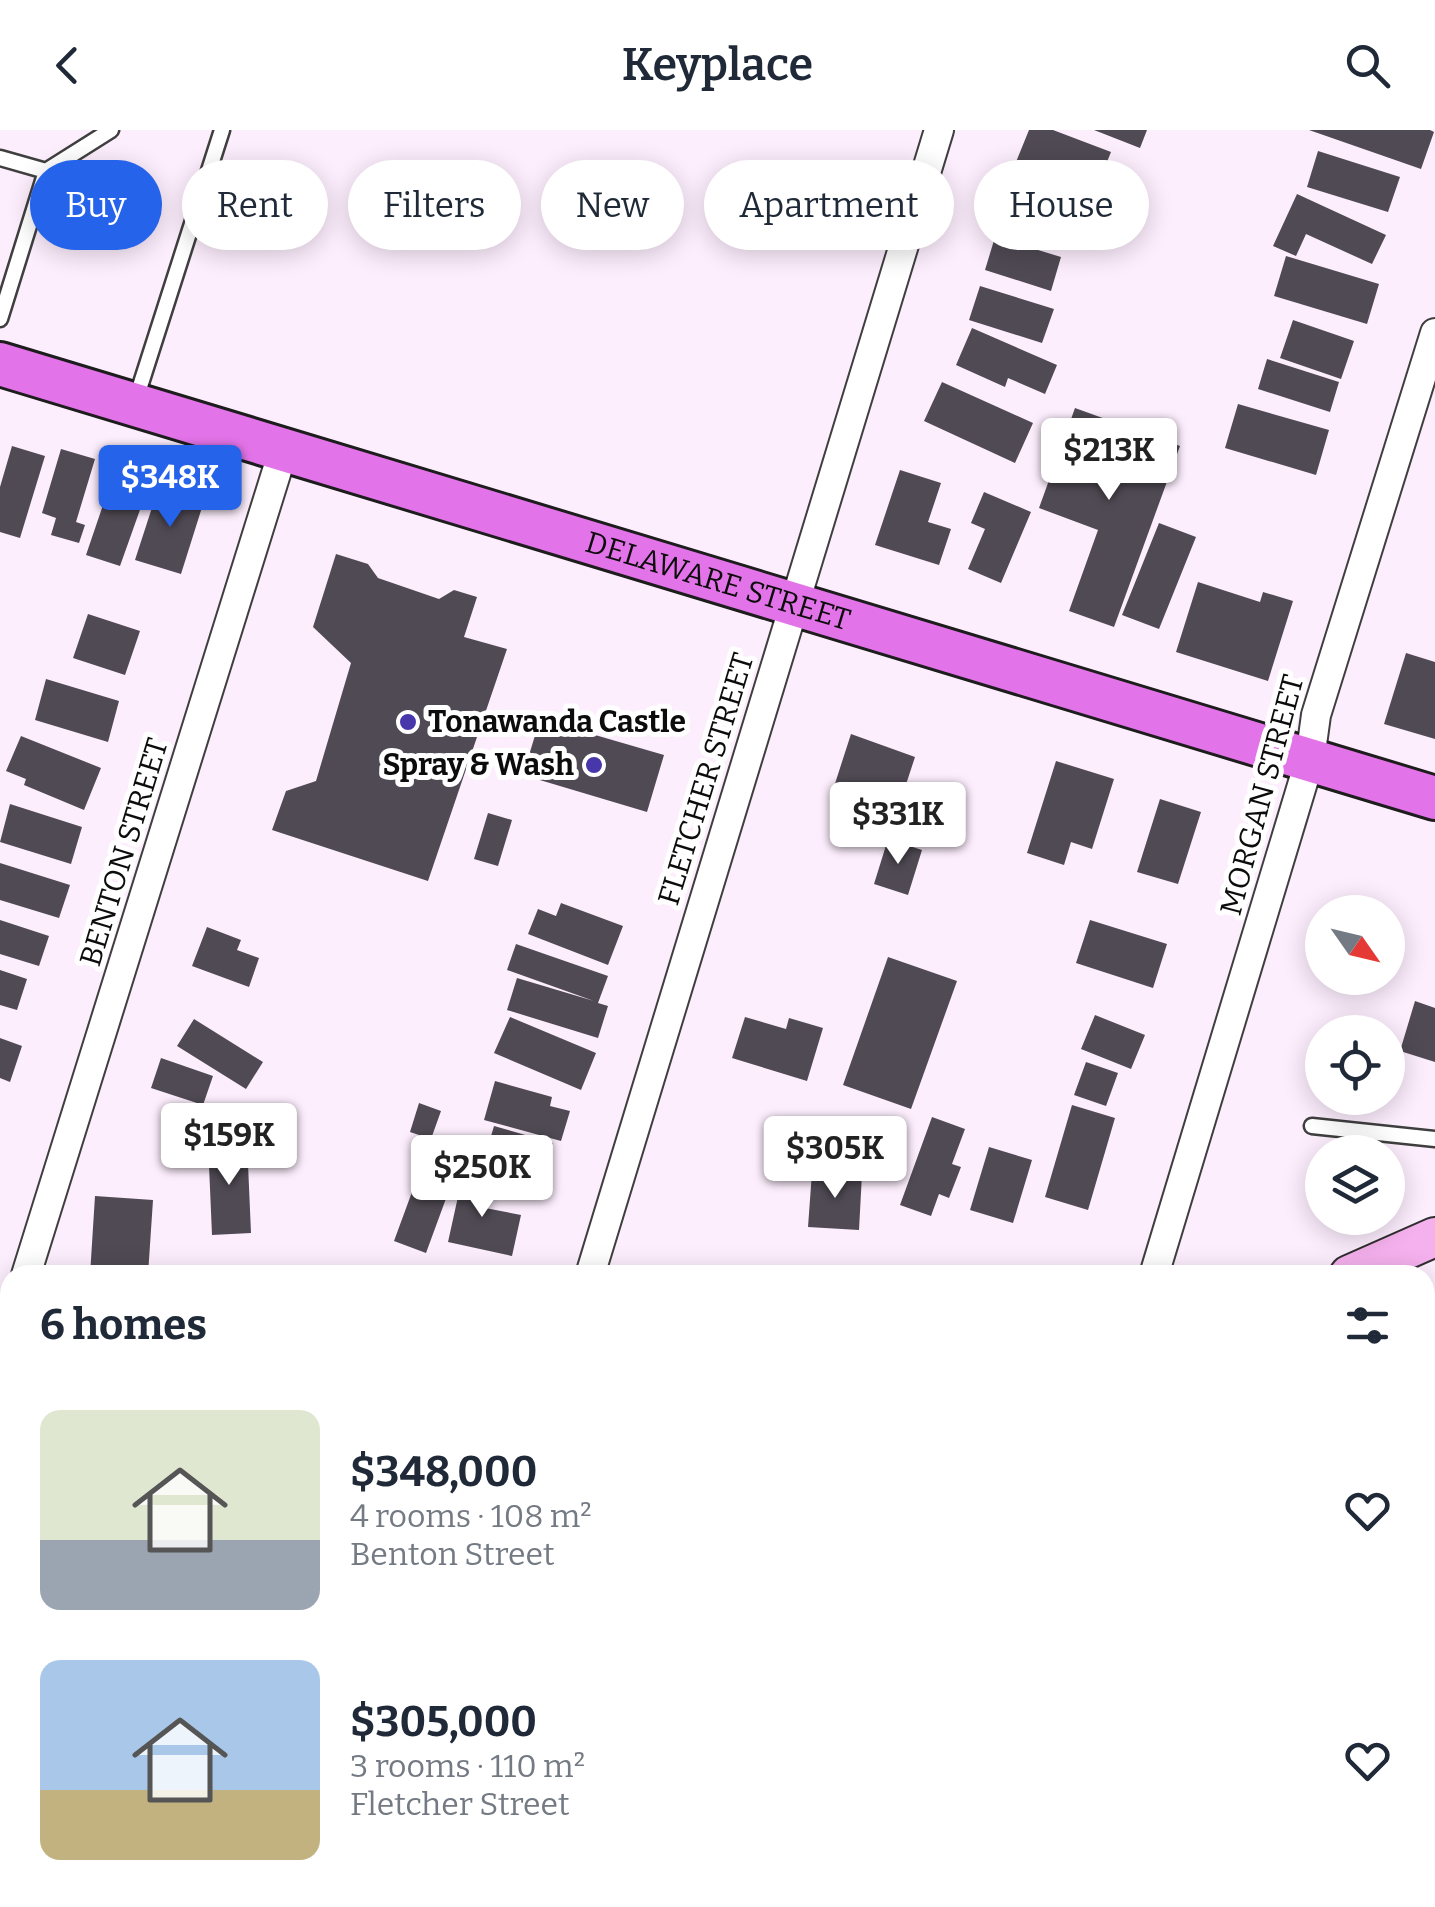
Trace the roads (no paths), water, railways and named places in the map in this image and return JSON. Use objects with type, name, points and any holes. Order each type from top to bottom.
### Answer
[{"type":"main road","name":"DELAWARE STREET","points":[[0,364],[1435,798]]},
{"type":"street","name":"FLETCHER STREET","points":[[593,1265],[939,130]]},
{"type":"street","name":"MORGAN STREET","points":[[1157,1265],[1310,759],[1316,715],[1435,333]]},
{"type":"street","name":"BENTON STREET","points":[[29,1265],[284,448]]},
{"type":"street","points":[[1372,1265],[1435,1237]]},
{"type":"lane","points":[[62,160],[110,130]]},
{"type":"lane","points":[[135,403],[222,130]]},
{"type":"lane","points":[[0,158],[30,166]]},
{"type":"lane","points":[[0,319],[30,222]]},
{"type":"lane","points":[[1312,1126],[1435,1140]]},
{"type":"place","name":"Tonawanda Castle","points":[[408,722]]},
{"type":"place","name":"Spray & Wash","points":[[594,765]]}]
